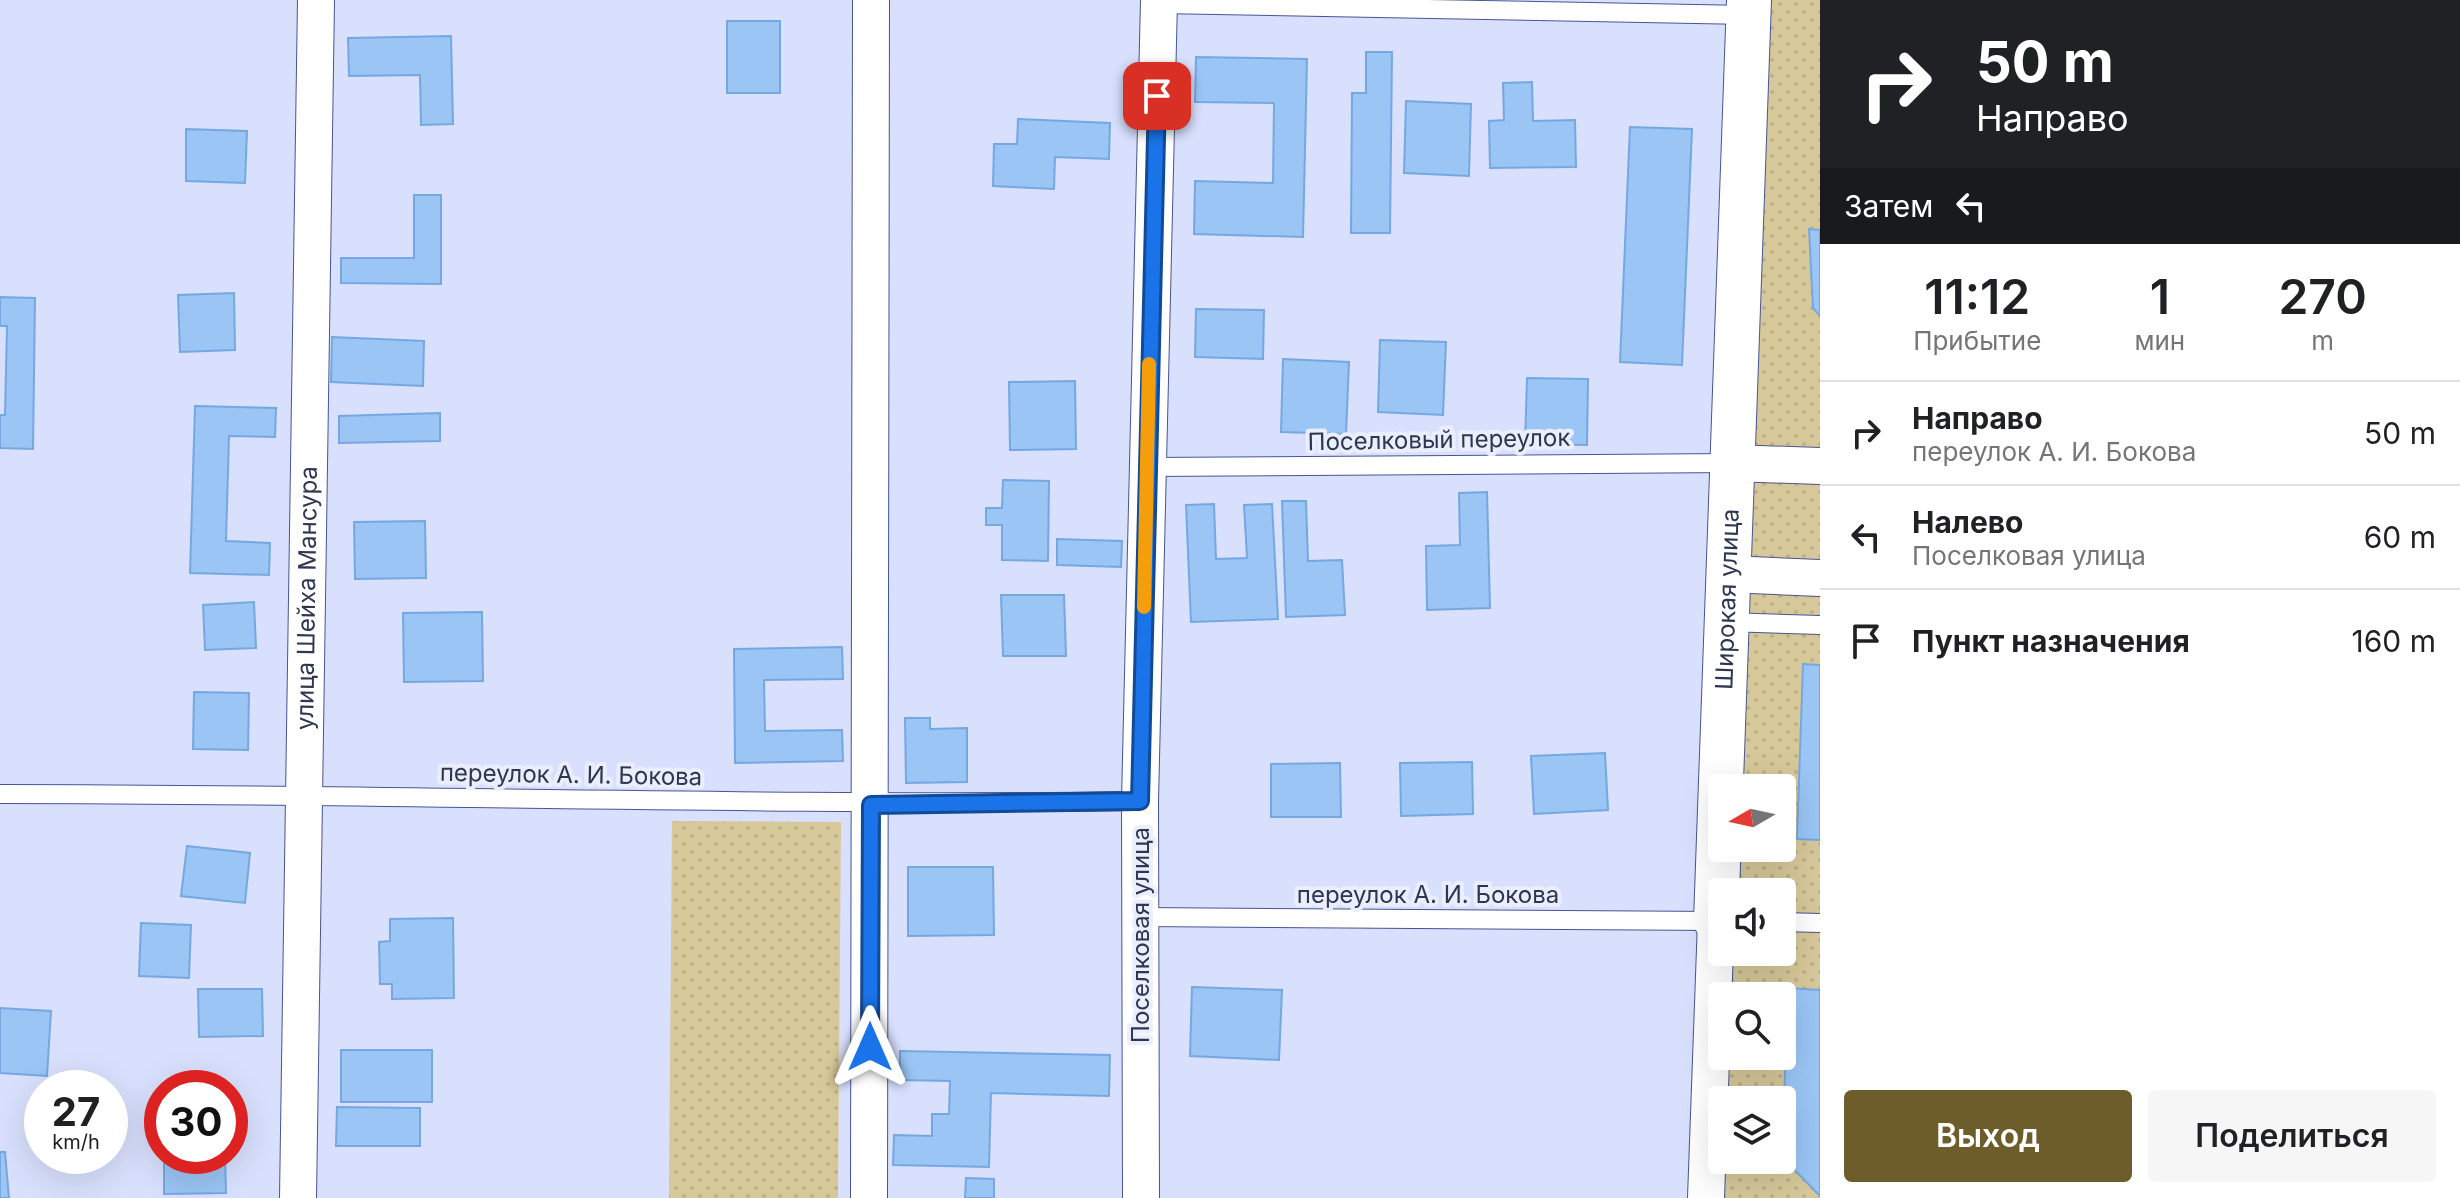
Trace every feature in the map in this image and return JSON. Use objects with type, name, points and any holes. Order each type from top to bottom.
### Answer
[{"type":"street","name":"улица Шейха Мансура","points":[[298,1198],[316,0]]},
{"type":"street","points":[[869,1198],[871,0]]},
{"type":"street","name":"Поселковая улица","points":[[1141,1198],[1140,801],[1159,2]]},
{"type":"street","name":"Широкая улица","points":[[1720,878],[1748,8]]},
{"type":"street","points":[[1732,463],[1820,466]]},
{"type":"street","points":[[1728,574],[1820,578]]},
{"type":"street","name":"Широкая улица","points":[[1706,1198],[1717,966]]},
{"type":"lane","points":[[1159,2],[1748,8]]},
{"type":"lane","name":"Поселковый переулок","points":[[1147,467],[1732,463]]},
{"type":"lane","points":[[1726,622],[1820,625]]},
{"type":"lane","name":"переулок А. И. Бокова","points":[[0,794],[303,794],[871,805],[1140,801]]},
{"type":"lane","name":"переулок А. И. Бокова","points":[[1140,917],[1708,921]]},
{"type":"lane","points":[[1796,922],[1820,923]]},
{"type":"shaded area","points":[[1749,0],[1820,0],[1820,1198],[1706,1198],[1708,1142],[1708,1174],[1796,1174],[1796,1086],[1710,1086],[1711,1070],[1796,1070],[1796,982],[1714,982],[1714,966],[1796,966],[1796,878],[1717,878],[1718,862],[1796,862],[1796,774],[1721,774]]},
{"type":"shaded area","points":[[672,821],[841,822],[838,1198],[669,1198]]},
{"type":"building","points":[[727,21],[780,21],[780,93],[727,93]]},
{"type":"building","points":[[451,36],[453,124],[421,125],[420,75],[349,76],[348,38]]},
{"type":"building","points":[[1366,52],[1392,52],[1390,233],[1351,233],[1352,93],[1366,93]]},
{"type":"building","points":[[1196,57],[1307,59],[1303,237],[1194,234],[1195,181],[1273,183],[1274,103],[1195,102]]},
{"type":"building","points":[[1532,82],[1533,121],[1575,120],[1576,167],[1490,168],[1489,121],[1504,120],[1503,83]]},
{"type":"building","points":[[1406,101],[1471,104],[1469,176],[1404,173]]},
{"type":"building","points":[[1018,119],[1110,123],[1109,159],[1055,157],[1054,189],[993,186],[994,144],[1017,144]]},
{"type":"building","points":[[1630,127],[1692,129],[1682,365],[1620,362]]},
{"type":"building","points":[[186,129],[247,131],[245,183],[186,181]]},
{"type":"building","points":[[414,195],[441,195],[441,284],[341,283],[341,258],[414,258]]},
{"type":"building","points":[[1809,229],[1820,230],[1820,316],[1813,308]]},
{"type":"building","points":[[234,293],[235,350],[180,352],[178,295]]},
{"type":"building","points":[[0,297],[35,298],[33,449],[0,448],[0,415],[5,415],[7,326],[0,326]]},
{"type":"building","points":[[1196,309],[1264,310],[1263,359],[1195,357]]},
{"type":"building","points":[[332,337],[424,341],[423,386],[331,382]]},
{"type":"building","points":[[1380,340],[1446,342],[1443,415],[1378,412]]},
{"type":"building","points":[[1283,359],[1349,362],[1346,434],[1281,432]]},
{"type":"building","points":[[1527,378],[1588,379],[1587,445],[1525,444]]},
{"type":"building","points":[[1075,381],[1076,449],[1010,450],[1009,382]]},
{"type":"building","points":[[195,406],[276,408],[275,437],[229,436],[226,541],[270,543],[269,575],[190,573]]},
{"type":"building","points":[[440,413],[440,441],[339,443],[339,416]]},
{"type":"building","points":[[1003,480],[1049,481],[1048,561],[1002,560],[1002,525],[986,525],[986,508],[1002,508]]},
{"type":"building","points":[[1487,492],[1490,608],[1427,610],[1426,546],[1460,545],[1459,493]]},
{"type":"building","points":[[1282,501],[1306,501],[1308,561],[1342,560],[1345,615],[1286,617]]},
{"type":"building","points":[[1214,504],[1216,559],[1247,558],[1244,505],[1272,504],[1278,619],[1191,622],[1186,505]]},
{"type":"building","points":[[425,521],[426,578],[355,579],[354,522]]},
{"type":"building","points":[[1057,539],[1122,541],[1121,567],[1057,565]]},
{"type":"building","points":[[1001,595],[1064,595],[1066,656],[1003,656]]},
{"type":"building","points":[[254,602],[256,648],[205,650],[203,605]]},
{"type":"building","points":[[482,612],[483,681],[404,682],[403,613]]},
{"type":"building","points":[[842,647],[843,679],[764,680],[765,731],[842,730],[843,761],[735,763],[734,649]]},
{"type":"building","points":[[1803,664],[1820,665],[1820,840],[1797,839]]},
{"type":"building","points":[[194,692],[249,693],[248,750],[193,749]]},
{"type":"building","points":[[905,718],[930,718],[930,729],[967,728],[967,782],[906,783]]},
{"type":"building","points":[[1605,753],[1608,810],[1534,814],[1531,756]]},
{"type":"building","points":[[1472,762],[1473,814],[1401,816],[1400,763]]},
{"type":"building","points":[[1340,763],[1341,817],[1271,817],[1271,764]]},
{"type":"building","points":[[187,846],[250,853],[245,903],[181,896]]},
{"type":"building","points":[[908,867],[993,867],[994,935],[908,936]]},
{"type":"building","points":[[453,918],[454,998],[392,999],[392,984],[380,984],[379,942],[390,941],[390,919]]},
{"type":"building","points":[[141,923],[191,925],[189,978],[139,976]]},
{"type":"building","points":[[1192,987],[1282,990],[1279,1060],[1190,1056]]},
{"type":"building","points":[[1796,988],[1820,990],[1820,1196],[1796,1171],[1796,1086],[1785,1086],[1785,1070],[1796,1070]]},
{"type":"building","points":[[198,989],[262,989],[263,1036],[199,1037]]},
{"type":"building","points":[[0,1008],[51,1011],[47,1070],[24,1070],[24,1075],[0,1073]]},
{"type":"building","points":[[341,1050],[432,1050],[432,1102],[341,1102]]},
{"type":"building","points":[[900,1051],[1110,1055],[1109,1096],[991,1093],[989,1167],[893,1165],[894,1135],[932,1136],[932,1114],[949,1114],[950,1081],[900,1080]]},
{"type":"building","points":[[337,1107],[420,1108],[420,1146],[336,1146]]},
{"type":"building","points":[[0,1152],[5,1152],[9,1198],[0,1198]]},
{"type":"building","points":[[164,1174],[225,1174],[226,1193],[164,1194]]},
{"type":"building","points":[[966,1178],[994,1179],[994,1198],[965,1198]]},
{"type":"slow traffic","points":[[1144,607],[1149,364]]},
{"type":"route","points":[[870,1047],[871,805],[1140,801],[1157,96]]}]
